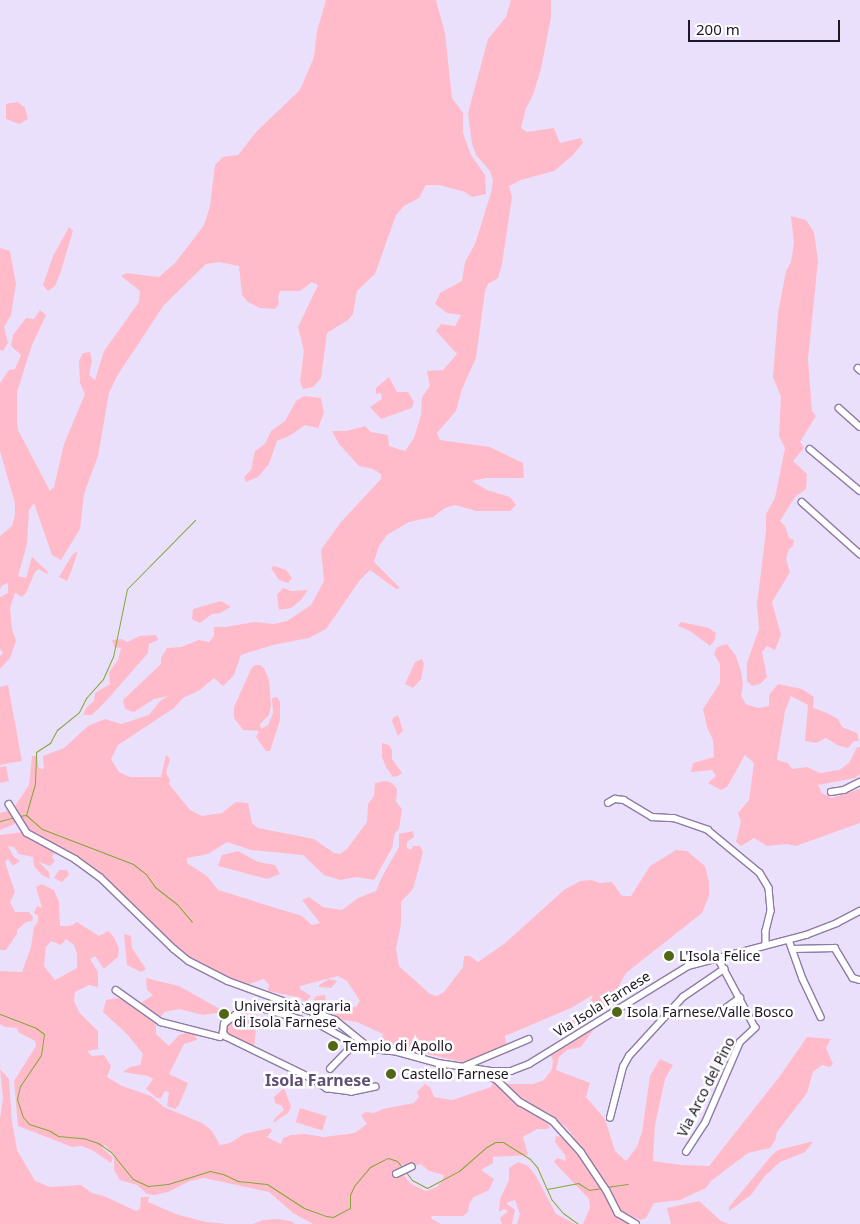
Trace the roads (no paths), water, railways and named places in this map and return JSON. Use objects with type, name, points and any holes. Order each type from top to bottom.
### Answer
[{"type":"street","points":[[839,408],[860,427]]},
{"type":"street","points":[[810,449],[860,491]]},
{"type":"street","points":[[802,502],[860,554]]},
{"type":"street","points":[[831,792],[844,790],[860,782]]},
{"type":"street","points":[[608,803],[616,799],[624,800],[652,817],[684,820],[708,830],[760,873],[769,888],[771,911],[766,931],[766,945]]},
{"type":"street","points":[[9,804],[20,823],[31,836],[62,852],[100,876],[174,949],[189,961],[228,981],[335,1020],[372,1049]]},
{"type":"street","name":"Via Isola Farnese","points":[[376,1087],[352,1092],[327,1089],[314,1080],[226,1037],[223,1030],[225,1022],[236,1012],[247,1008],[265,1009],[322,1026],[354,1044],[372,1049],[501,1071],[522,1068],[673,973],[688,966],[789,940],[831,926],[860,911]]},
{"type":"street","points":[[789,940],[803,979],[821,1017]]},
{"type":"street","points":[[792,949],[835,948],[853,978],[860,980]]},
{"type":"street","name":"Via Arco del Pino","points":[[686,1152],[705,1123],[740,1042],[755,1030],[754,1024],[717,957]]},
{"type":"street","points":[[610,1118],[623,1067],[629,1056],[682,997],[724,969]]},
{"type":"street","points":[[116,990],[161,1022],[220,1037]]},
{"type":"street","points":[[719,1013],[740,998]]},
{"type":"street","points":[[529,1039],[467,1066],[471,1070],[497,1080],[520,1102],[548,1117],[568,1136],[608,1191],[618,1213],[636,1224]]},
{"type":"street","points":[[330,1069],[354,1044]]},
{"type":"street","points":[[398,1173],[410,1168]]},
{"type":"waterway","points":[[26,815],[35,784],[36,752],[50,743],[57,730],[79,712],[86,698],[103,679],[113,657],[127,589],[195,520]]},
{"type":"waterway","points":[[19,816],[26,815],[42,829],[133,864],[146,874],[155,887],[177,904],[192,922]]},
{"type":"waterway","points":[[0,821],[15,817]]},
{"type":"waterway","points":[[0,1014],[36,1028],[44,1034],[41,1055],[20,1086],[17,1099],[23,1117],[29,1124],[50,1131],[58,1136],[83,1138],[98,1143],[111,1152],[133,1179],[148,1186],[168,1184],[210,1171],[223,1174],[238,1181],[267,1184],[304,1208],[333,1217],[350,1208],[350,1195],[354,1186],[370,1167],[388,1158],[397,1161],[402,1167]]},
{"type":"waterway","points":[[406,1172],[412,1180],[427,1188],[459,1171],[495,1142],[503,1142],[530,1159],[537,1167],[552,1200],[563,1213],[578,1224]]},
{"type":"waterway","points":[[547,1189],[578,1183],[589,1190],[602,1188]]},
{"type":"waterway","points":[[606,1187],[628,1184]]},
{"type":"place","name":"L'Isola Felice","points":[[669,956]]},
{"type":"place","name":"Isola Farnese/Valle Bosco","points":[[617,1012]]},
{"type":"place","name":"Università agraria di Isola Farnese","points":[[224,1014]]},
{"type":"place","name":"Tempio di Apollo","points":[[333,1046]]},
{"type":"place","name":"Castello Farnese","points":[[391,1074]]},
{"type":"district","name":"Isola Farnese","points":[[318,1080]]}]
